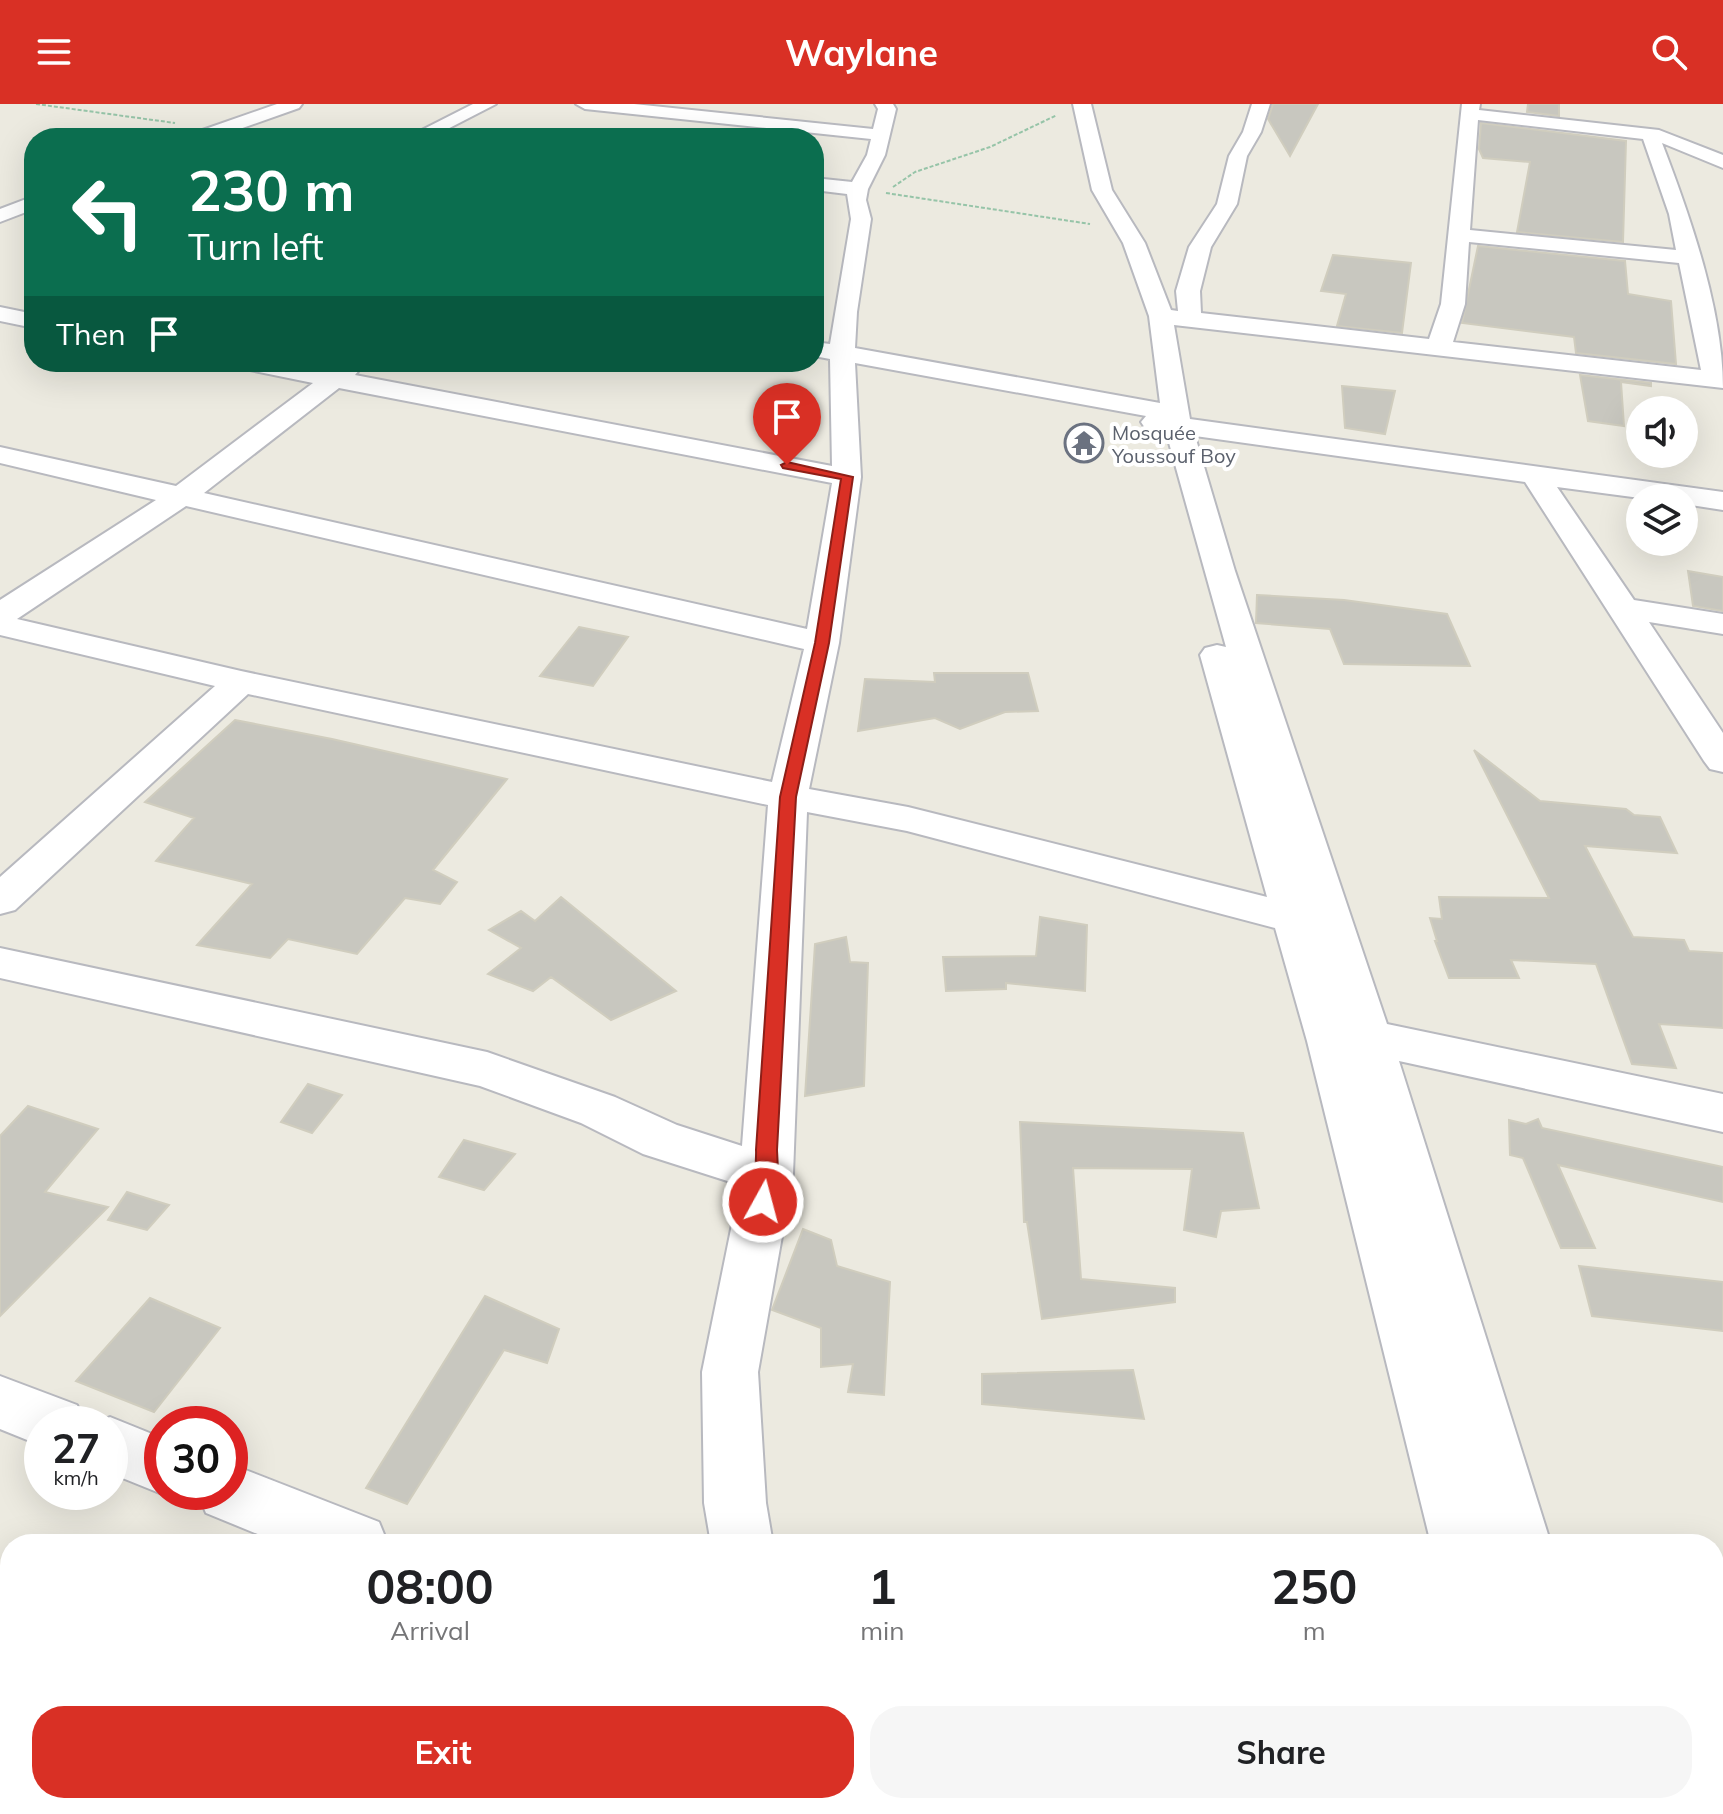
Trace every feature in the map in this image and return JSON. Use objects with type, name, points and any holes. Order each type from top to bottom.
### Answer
[{"type":"street","points":[[228,128],[293,104]]},
{"type":"street","points":[[436,128],[487,104]]},
{"type":"street","points":[[585,104],[813,128]]},
{"type":"street","points":[[740,1534],[735,1503],[730,1372],[768,1174],[788,797],[822,643],[847,477],[828,351],[845,312],[861,219],[856,200],[858,189],[876,155],[887,109],[884,104]]},
{"type":"street","points":[[1190,319],[1188,291],[1200,247],[1227,204],[1238,156],[1252,132],[1261,104]]},
{"type":"street","points":[[1073,107],[1086,190],[1117,243],[1141,318],[1162,419],[1219,571],[1368,1037],[1517,1534]]},
{"type":"street","points":[[1073,107],[1102,190],[1134,243],[1161,316],[1174,410],[1162,419],[1155,442],[1330,1041],[1459,1534]]},
{"type":"street","points":[[1439,346],[1453,304],[1470,109],[1650,134],[1723,162]]},
{"type":"street","points":[[824,129],[880,135]]},
{"type":"street","points":[[1161,316],[1720,379],[1679,214],[1650,134]]},
{"type":"street","points":[[824,185],[858,189]]},
{"type":"street","points":[[1461,235],[1691,258]]},
{"type":"street","points":[[0,314],[24,319]]},
{"type":"street","points":[[828,351],[1162,419],[1723,501]]},
{"type":"street","points":[[293,372],[847,477]]},
{"type":"street","points":[[0,615],[182,496],[344,372]]},
{"type":"street","points":[[0,455],[822,643]]},
{"type":"street","points":[[1535,475],[1723,761]]},
{"type":"street","points":[[1620,608],[1723,624]]},
{"type":"street","points":[[0,625],[241,682],[788,797],[908,819],[1292,918]]},
{"type":"street","points":[[0,900],[241,682]]},
{"type":"street","points":[[0,963],[487,1070],[598,1110],[661,1140],[768,1174]]},
{"type":"street","points":[[1368,1037],[1723,1113]]},
{"type":"street","points":[[0,1402],[24,1411]]},
{"type":"street","points":[[248,1500],[332,1534]]},
{"type":"path","points":[[36,104],[157,123],[252,120]]},
{"type":"path","points":[[1073,107],[1025,126],[989,148],[918,169],[886,193],[1107,226]]},
{"type":"building","points":[[1273,104],[1318,104],[1290,156],[1268,119]]},
{"type":"building","points":[[1528,104],[1559,104],[1559,116],[1527,112]]},
{"type":"building","points":[[1481,123],[1626,141],[1623,242],[1517,232],[1530,162],[1483,158],[1479,149]]},
{"type":"building","points":[[1478,246],[1625,261],[1628,294],[1671,301],[1676,364],[1576,353],[1574,337],[1462,323]]},
{"type":"building","points":[[1333,255],[1411,263],[1402,333],[1337,326],[1346,294],[1321,291]]},
{"type":"building","points":[[1580,375],[1651,383],[1651,386],[1621,382],[1624,426],[1588,421]]},
{"type":"building","points":[[1342,386],[1395,391],[1385,434],[1345,428]]},
{"type":"building","points":[[1688,571],[1723,577],[1723,611],[1693,606]]},
{"type":"building","points":[[1257,595],[1344,600],[1447,614],[1470,666],[1344,664],[1330,629],[1256,623]]},
{"type":"building","points":[[579,627],[628,637],[593,686],[540,676]]},
{"type":"building","points":[[934,673],[1028,673],[1038,711],[1005,712],[960,729],[935,718],[858,731],[865,679],[935,682]]},
{"type":"building","points":[[235,720],[507,779],[433,870],[457,882],[440,904],[405,898],[357,954],[288,939],[270,958],[197,945],[252,884],[156,861],[194,818],[145,802]]},
{"type":"building","points":[[1474,750],[1540,801],[1626,809],[1634,815],[1660,817],[1677,853],[1585,846],[1633,937],[1684,940],[1689,951],[1723,953],[1723,1028],[1659,1024],[1676,1068],[1632,1064],[1596,964],[1511,960],[1519,978],[1449,978],[1430,918],[1442,919],[1439,897],[1549,898]]},
{"type":"building","points":[[561,897],[676,991],[611,1020],[551,977],[533,991],[488,974],[521,948],[489,930],[521,911],[535,921]]},
{"type":"building","points":[[1040,917],[1087,925],[1085,991],[1006,983],[1006,989],[946,991],[943,957],[1036,956]]},
{"type":"building","points":[[846,937],[850,962],[868,963],[864,1086],[805,1096],[815,944]]},
{"type":"building","points":[[308,1084],[342,1095],[312,1133],[281,1122]]},
{"type":"building","points":[[28,1106],[98,1129],[45,1192],[108,1207],[0,1316],[0,1136]]},
{"type":"building","points":[[1538,1119],[1542,1128],[1723,1167],[1723,1202],[1558,1165],[1595,1248],[1561,1248],[1523,1158],[1510,1155],[1509,1120],[1526,1124]]},
{"type":"building","points":[[1020,1122],[1243,1133],[1259,1208],[1221,1211],[1216,1237],[1184,1230],[1192,1169],[1073,1168],[1081,1279],[1175,1288],[1175,1302],[1042,1319],[1027,1222],[1024,1222]]},
{"type":"building","points":[[464,1140],[515,1154],[484,1190],[439,1177]]},
{"type":"building","points":[[127,1192],[169,1205],[147,1230],[108,1220]]},
{"type":"building","points":[[803,1229],[831,1240],[837,1266],[890,1282],[884,1395],[848,1392],[853,1364],[821,1367],[821,1328],[772,1310]]},
{"type":"building","points":[[1579,1266],[1723,1282],[1723,1331],[1592,1316]]},
{"type":"building","points":[[485,1296],[559,1329],[547,1363],[504,1350],[407,1504],[366,1488]]},
{"type":"building","points":[[150,1298],[220,1328],[159,1406],[144,1408],[76,1381]]},
{"type":"building","points":[[1133,1370],[1144,1419],[982,1404],[982,1374]]},
{"type":"place","name":"Mosquée Youssouf Boy","points":[[1084,443]]},
{"type":"route","points":[[763,1202],[768,1174],[788,797],[822,643],[847,477],[787,465]]}]
